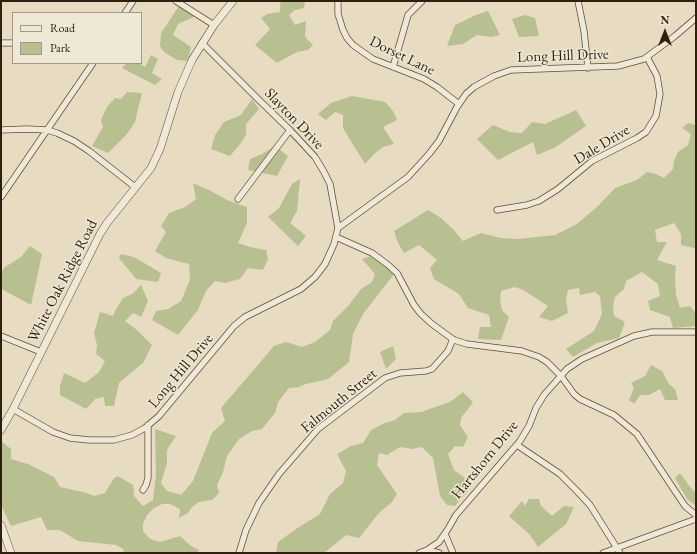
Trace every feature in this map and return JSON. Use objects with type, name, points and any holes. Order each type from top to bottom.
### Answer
[{"type":"street","points":[[126,12],[133,1]]},
{"type":"street","points":[[176,1],[214,25]]},
{"type":"street","name":"White Oak Ridge Road","points":[[1,430],[13,409],[100,234],[151,168],[160,149],[185,74],[202,43],[233,1]]},
{"type":"street","name":"Dorset Lane","points":[[338,1],[338,14],[347,38],[361,51],[373,59],[424,79],[459,104]]},
{"type":"street","points":[[392,66],[408,15],[422,1]]},
{"type":"street","points":[[578,1],[584,31],[588,68]]},
{"type":"street","name":"Long Hill Drive","points":[[13,409],[53,432],[70,438],[114,440],[132,435],[148,426],[159,416],[234,326],[245,317],[301,289],[315,277],[325,264],[338,228],[408,177],[429,154],[459,104],[466,94],[474,87],[502,72],[511,70],[618,66],[644,59],[696,18]]},
{"type":"street","points":[[1,43],[12,43]]},
{"type":"street","name":"Slayton Drive","points":[[202,43],[316,157],[330,184],[338,228]]},
{"type":"street","name":"Dale Drive","points":[[497,210],[527,205],[544,198],[558,189],[592,161],[646,132],[656,116],[660,94],[657,76],[648,57]]},
{"type":"street","points":[[1,197],[92,64]]},
{"type":"street","points":[[1,130],[47,130],[57,133],[74,141],[89,151],[135,187]]},
{"type":"street","points":[[238,199],[290,130]]},
{"type":"street","points":[[336,237],[372,253],[387,264],[397,273],[414,305],[421,314],[453,339],[467,344],[516,350],[539,357],[547,362],[580,399],[614,415],[637,434],[685,506],[696,515]]},
{"type":"street","name":"Hartshorn Drive","points":[[419,553],[427,550],[438,542],[445,534],[456,514],[517,445],[529,426],[536,408],[544,395],[567,369],[582,359],[634,336],[652,332],[696,332]]},
{"type":"street","points":[[1,336],[41,352]]},
{"type":"street","name":"Falmouth Street","points":[[239,553],[246,530],[259,503],[279,474],[318,430],[385,378],[400,373],[426,371],[432,369],[448,351],[453,339]]},
{"type":"street","points":[[143,490],[148,478],[148,426]]},
{"type":"street","points":[[517,445],[560,474],[576,490],[590,505],[618,550]]},
{"type":"street","points":[[603,553],[618,550],[696,518]]},
{"type":"street","points":[[1,524],[11,553]]},
{"type":"street","points":[[445,534],[453,553]]},
{"type":"street","points":[[427,550],[439,553]]},
{"type":"green space","points":[[282,1],[305,1],[304,8],[295,10],[289,15],[295,25],[306,21],[305,37],[313,45],[308,50],[297,52],[277,63],[255,45],[270,29],[261,18],[267,14],[280,12],[280,4]]},
{"type":"green space","points":[[179,6],[196,16],[178,24],[173,35],[191,47],[188,61],[177,60],[164,52],[160,46],[161,33]]},
{"type":"green space","points":[[488,11],[500,35],[491,37],[477,35],[463,44],[447,46],[455,25]]},
{"type":"green space","points":[[525,15],[535,18],[539,36],[519,37],[512,19]]},
{"type":"green space","points":[[151,55],[158,59],[152,73],[162,79],[155,85],[122,68],[126,64],[140,64],[145,67]]},
{"type":"green space","points":[[127,92],[142,93],[135,122],[127,134],[108,153],[92,146],[103,127],[101,120],[107,107],[115,98],[121,99]]},
{"type":"green space","points":[[352,96],[385,102],[393,111],[397,120],[383,127],[394,144],[383,147],[365,164],[343,128],[343,115],[335,112],[326,120],[318,114],[331,103]]},
{"type":"green space","points":[[252,99],[259,109],[246,124],[246,135],[241,143],[230,156],[211,149],[215,135],[224,122],[241,115]]},
{"type":"green space","points":[[576,110],[586,126],[554,148],[537,155],[533,142],[498,160],[477,139],[493,125],[510,132],[522,133],[532,122],[545,124]]},
{"type":"green space","points":[[688,123],[696,125],[696,251],[694,248],[681,245],[681,234],[674,223],[655,230],[657,242],[667,242],[657,260],[676,266],[676,295],[680,308],[690,306],[695,312],[696,326],[673,328],[670,317],[650,310],[648,301],[660,296],[658,284],[642,272],[626,281],[624,289],[615,297],[613,306],[614,316],[625,322],[619,338],[597,343],[573,357],[566,349],[594,331],[602,314],[600,296],[595,292],[580,295],[579,288],[568,290],[566,299],[568,313],[552,321],[539,317],[548,306],[523,290],[515,287],[501,291],[500,300],[502,310],[509,317],[501,340],[478,339],[480,327],[491,327],[489,315],[468,308],[459,294],[434,279],[430,268],[437,260],[419,245],[404,253],[398,243],[394,231],[428,210],[441,218],[463,241],[481,233],[501,238],[518,239],[555,235],[577,224],[598,206],[615,188],[637,180],[647,172],[664,178],[673,169],[674,161],[678,152],[688,145],[691,134],[682,128]]},
{"type":"green space","points":[[275,146],[288,156],[277,176],[248,170],[250,159]]},
{"type":"green space","points":[[300,179],[297,211],[290,223],[306,236],[298,246],[268,217],[279,208],[292,184]]},
{"type":"green space","points":[[193,183],[227,200],[247,207],[247,223],[238,243],[266,250],[268,259],[263,270],[248,268],[240,279],[225,283],[215,281],[206,291],[198,310],[178,335],[152,320],[156,311],[168,309],[181,301],[190,280],[189,264],[166,258],[155,251],[166,232],[161,226],[169,213],[185,207],[196,199]]},
{"type":"green space","points":[[30,246],[42,254],[31,305],[1,289],[1,273],[5,267],[21,257]]},
{"type":"green space","points":[[121,254],[134,257],[161,273],[158,282],[136,279],[119,258]]},
{"type":"green space","points":[[371,256],[395,273],[363,314],[353,334],[349,362],[328,379],[299,387],[289,388],[278,402],[275,413],[262,429],[252,431],[239,439],[227,456],[223,472],[217,485],[219,493],[212,500],[199,502],[191,508],[188,513],[179,518],[180,509],[170,504],[162,504],[154,508],[147,515],[143,524],[143,531],[150,539],[160,542],[180,536],[191,546],[199,550],[198,553],[124,553],[123,549],[116,545],[78,541],[60,530],[47,530],[41,517],[11,526],[1,505],[1,441],[11,449],[11,459],[28,464],[54,477],[60,487],[94,496],[105,493],[114,478],[118,476],[133,485],[134,496],[143,506],[153,500],[156,475],[155,429],[176,436],[167,450],[167,463],[161,483],[167,491],[181,495],[193,481],[212,433],[225,421],[221,408],[274,346],[286,342],[302,347],[315,342],[330,330],[333,321],[349,305],[361,289],[372,282],[375,274],[362,259]]},
{"type":"green space","points":[[141,285],[148,301],[141,317],[133,313],[125,321],[137,330],[152,345],[143,363],[119,383],[114,406],[105,406],[104,397],[95,399],[86,409],[60,395],[60,386],[64,373],[85,383],[99,372],[105,361],[96,354],[97,345],[94,333],[100,312],[113,316],[123,298],[132,294]]},
{"type":"green space","points":[[393,346],[396,359],[386,369],[380,352]]},
{"type":"green space","points":[[651,365],[662,371],[669,384],[675,389],[678,400],[665,400],[660,389],[649,395],[640,395],[634,404],[629,400],[634,388],[631,383],[645,376]]},
{"type":"green space","points":[[463,392],[473,402],[461,418],[460,425],[468,437],[463,447],[455,446],[448,454],[454,470],[469,481],[468,491],[455,506],[447,505],[440,496],[433,458],[422,447],[412,449],[400,447],[387,455],[379,453],[377,465],[397,494],[392,502],[379,513],[359,538],[346,535],[324,553],[276,553],[278,542],[320,514],[330,494],[343,483],[346,471],[337,454],[351,446],[363,443],[371,430],[395,420],[404,413],[421,412],[450,402]]},
{"type":"green space","points":[[680,473],[696,493],[696,506],[687,499],[675,478]]},
{"type":"green space","points":[[529,499],[539,499],[541,506],[552,516],[564,506],[574,507],[566,524],[538,547],[530,535],[509,516],[522,501],[525,506]]}]
